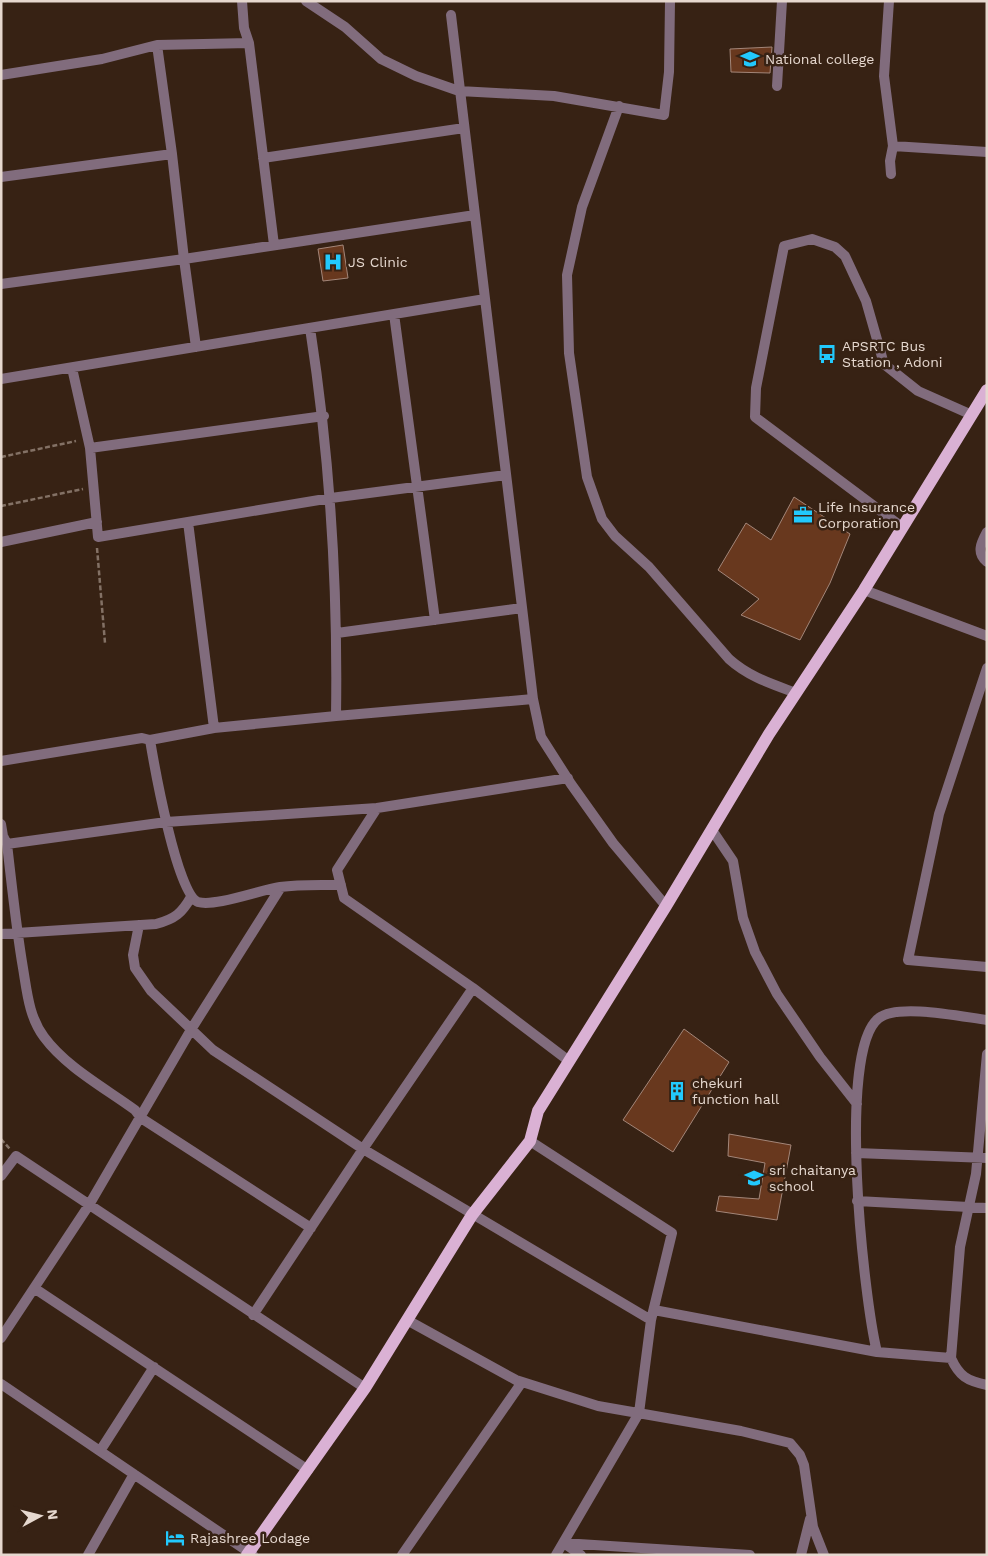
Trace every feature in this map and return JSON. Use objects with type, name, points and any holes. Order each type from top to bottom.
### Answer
[{"type":"main road","points":[[250,1554],[365,1388],[472,1215],[530,1141],[538,1112],[796,693],[864,590],[987,390]]},
{"type":"street","points":[[242,1],[244,28],[249,43],[274,246]]},
{"type":"street","points":[[306,1],[346,27],[382,59],[416,76],[459,91],[554,96],[619,106],[664,116],[669,72],[667,2]]},
{"type":"street","points":[[777,86],[782,1]]},
{"type":"street","points":[[889,1],[884,76],[893,146],[890,161],[891,174]]},
{"type":"street","points":[[451,15],[533,699],[541,737],[613,843],[666,906]]},
{"type":"street","points":[[1,75],[102,59],[157,45],[249,43]]},
{"type":"street","points":[[157,45],[196,347]]},
{"type":"street","points":[[619,106],[582,207],[567,275],[569,353],[588,477],[602,519],[610,531],[649,567],[729,659],[740,669],[760,680],[796,693]]},
{"type":"street","points":[[263,158],[464,128]]},
{"type":"street","points":[[893,146],[987,152]]},
{"type":"street","points":[[1,177],[172,154]]},
{"type":"street","points":[[1,284],[274,246],[474,215]]},
{"type":"street","points":[[902,527],[756,417],[756,388],[784,246],[812,239],[835,247],[845,256],[866,301],[884,364],[918,391],[972,415]]},
{"type":"street","points":[[1,379],[485,299]]},
{"type":"street","points":[[394,314],[435,620]]},
{"type":"street","points":[[310,328],[324,416],[330,498],[337,633],[336,716]]},
{"type":"street","points":[[72,368],[90,448],[98,537],[330,498],[506,475]]},
{"type":"street","points":[[90,448],[324,416]]},
{"type":"street","points":[[1,542],[97,522]]},
{"type":"street","points":[[188,522],[214,728]]},
{"type":"street","points":[[987,532],[980,551],[982,558],[987,562]]},
{"type":"street","points":[[864,590],[987,636]]},
{"type":"street","points":[[337,633],[522,608]]},
{"type":"street","points":[[987,668],[939,814],[908,960],[987,967]]},
{"type":"street","points":[[1,761],[142,738],[150,740],[214,728],[533,699]]},
{"type":"street","points":[[150,740],[166,822],[191,897],[197,902],[212,902],[281,887],[341,885]]},
{"type":"street","points":[[7,844],[166,822],[377,808],[568,778]]},
{"type":"street","points":[[377,808],[337,870],[344,898],[473,988],[570,1061]]},
{"type":"street","points":[[1,824],[3,836],[7,844],[17,932],[29,1003],[35,1022],[44,1037],[64,1058],[136,1110],[141,1118],[311,1228]]},
{"type":"street","points":[[712,830],[733,861],[743,918],[755,952],[777,994],[820,1057],[857,1104]]},
{"type":"street","points":[[1,1338],[89,1205],[192,1028],[281,887]]},
{"type":"street","points":[[1,934],[156,924],[172,920],[182,913],[191,897]]},
{"type":"street","points":[[139,925],[133,956],[135,968],[151,991],[213,1050],[363,1149],[472,1215],[652,1315],[877,1352],[951,1358]]},
{"type":"street","points":[[253,1315],[473,988]]},
{"type":"street","points":[[877,1352],[870,1325],[857,1201],[857,1104],[862,1053],[868,1034],[878,1018],[889,1012],[920,1011],[987,1020]]},
{"type":"street","points":[[987,1054],[982,1158],[960,1247],[951,1358],[958,1373],[965,1380],[987,1385]]},
{"type":"street","points":[[530,1141],[672,1233],[652,1315],[640,1413],[556,1555]]},
{"type":"street","points":[[856,1153],[982,1158]]},
{"type":"street","points":[[1,1176],[16,1156],[365,1388]]},
{"type":"street","points":[[857,1201],[987,1208]]},
{"type":"street","points":[[34,1288],[308,1470]]},
{"type":"street","points":[[408,1320],[522,1382],[598,1406],[741,1431],[790,1443],[800,1454],[804,1466],[813,1527],[824,1555]]},
{"type":"street","points":[[100,1451],[154,1367]]},
{"type":"street","points":[[402,1555],[522,1382]]},
{"type":"street","points":[[1,1384],[250,1554]]},
{"type":"street","points":[[88,1555],[134,1474]]},
{"type":"street","points":[[801,1555],[811,1516]]},
{"type":"street","points":[[563,1543],[580,1555]]},
{"type":"street","points":[[563,1543],[750,1555]]},
{"type":"path","points":[[1,457],[83,440]]},
{"type":"path","points":[[1,506],[87,488]]},
{"type":"path","points":[[97,547],[105,643]]},
{"type":"building","name":"National college","points":[[772,47],[770,73],[731,72],[730,49]]},
{"type":"building","points":[[343,245],[348,278],[323,281],[318,249]]},
{"type":"building","points":[[794,497],[850,534],[830,583],[800,640],[741,615],[759,599],[718,570],[746,523],[771,540]]},
{"type":"building","name":"chekuri function hall","points":[[684,1029],[729,1062],[673,1152],[623,1120]]},
{"type":"building","name":"sri chaitanya school","points":[[729,1134],[791,1145],[777,1220],[716,1211],[719,1196],[759,1199],[765,1163],[728,1156]]},
{"type":"place","name":"National college","points":[[750,59]]},
{"type":"place","name":"JS Clinic","points":[[333,262]]},
{"type":"place","name":"APSRTC Bus Station , Adoni","points":[[827,354]]},
{"type":"place","name":"Life Insurance Corporation","points":[[803,515]]},
{"type":"place","name":"chekuri function hall","points":[[677,1091]]},
{"type":"place","name":"sri chaitanya school","points":[[754,1178]]},
{"type":"place","name":"Rajashree Lodage","points":[[175,1538]]}]
